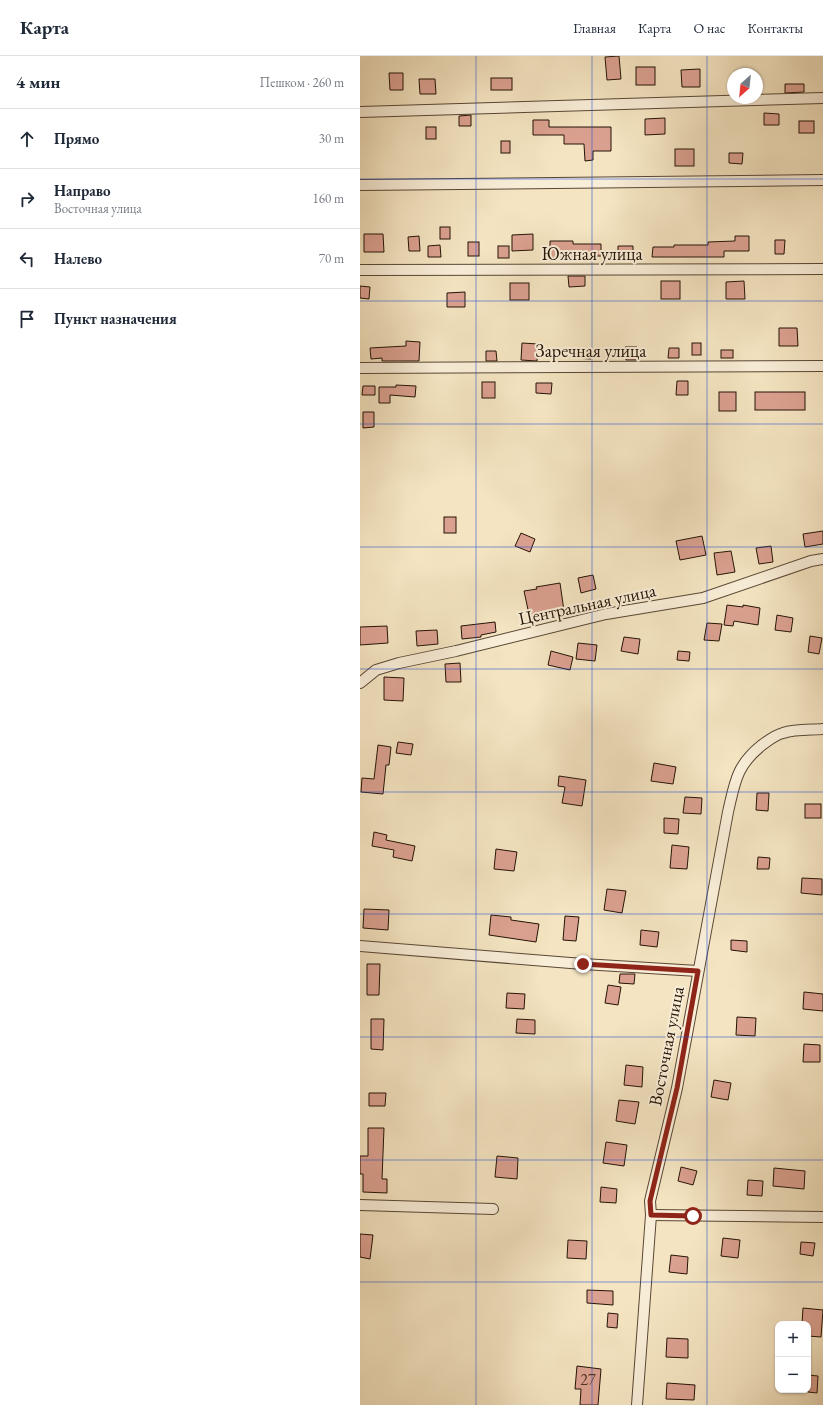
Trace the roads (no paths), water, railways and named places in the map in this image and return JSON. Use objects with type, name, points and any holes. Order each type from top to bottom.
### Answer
[{"type":"street","points":[[360,112],[823,98]]},
{"type":"street","points":[[360,185],[823,180]]},
{"type":"street","name":"Южная улица","points":[[360,270],[823,269]]},
{"type":"street","name":"Заречная улица","points":[[360,368],[823,366]]},
{"type":"street","name":"Центральная улица","points":[[360,683],[376,670],[398,663],[456,651],[606,614],[703,598],[812,561],[823,559]]},
{"type":"street","name":"Восточная улица","points":[[637,1405],[651,1215],[650,1201],[677,1088],[728,812],[736,779],[740,768],[752,753],[775,736],[785,732],[823,729]]},
{"type":"street","points":[[360,946],[583,964],[698,971]]},
{"type":"street","points":[[360,1205],[493,1209]]},
{"type":"street","points":[[651,1215],[823,1218]]}]
